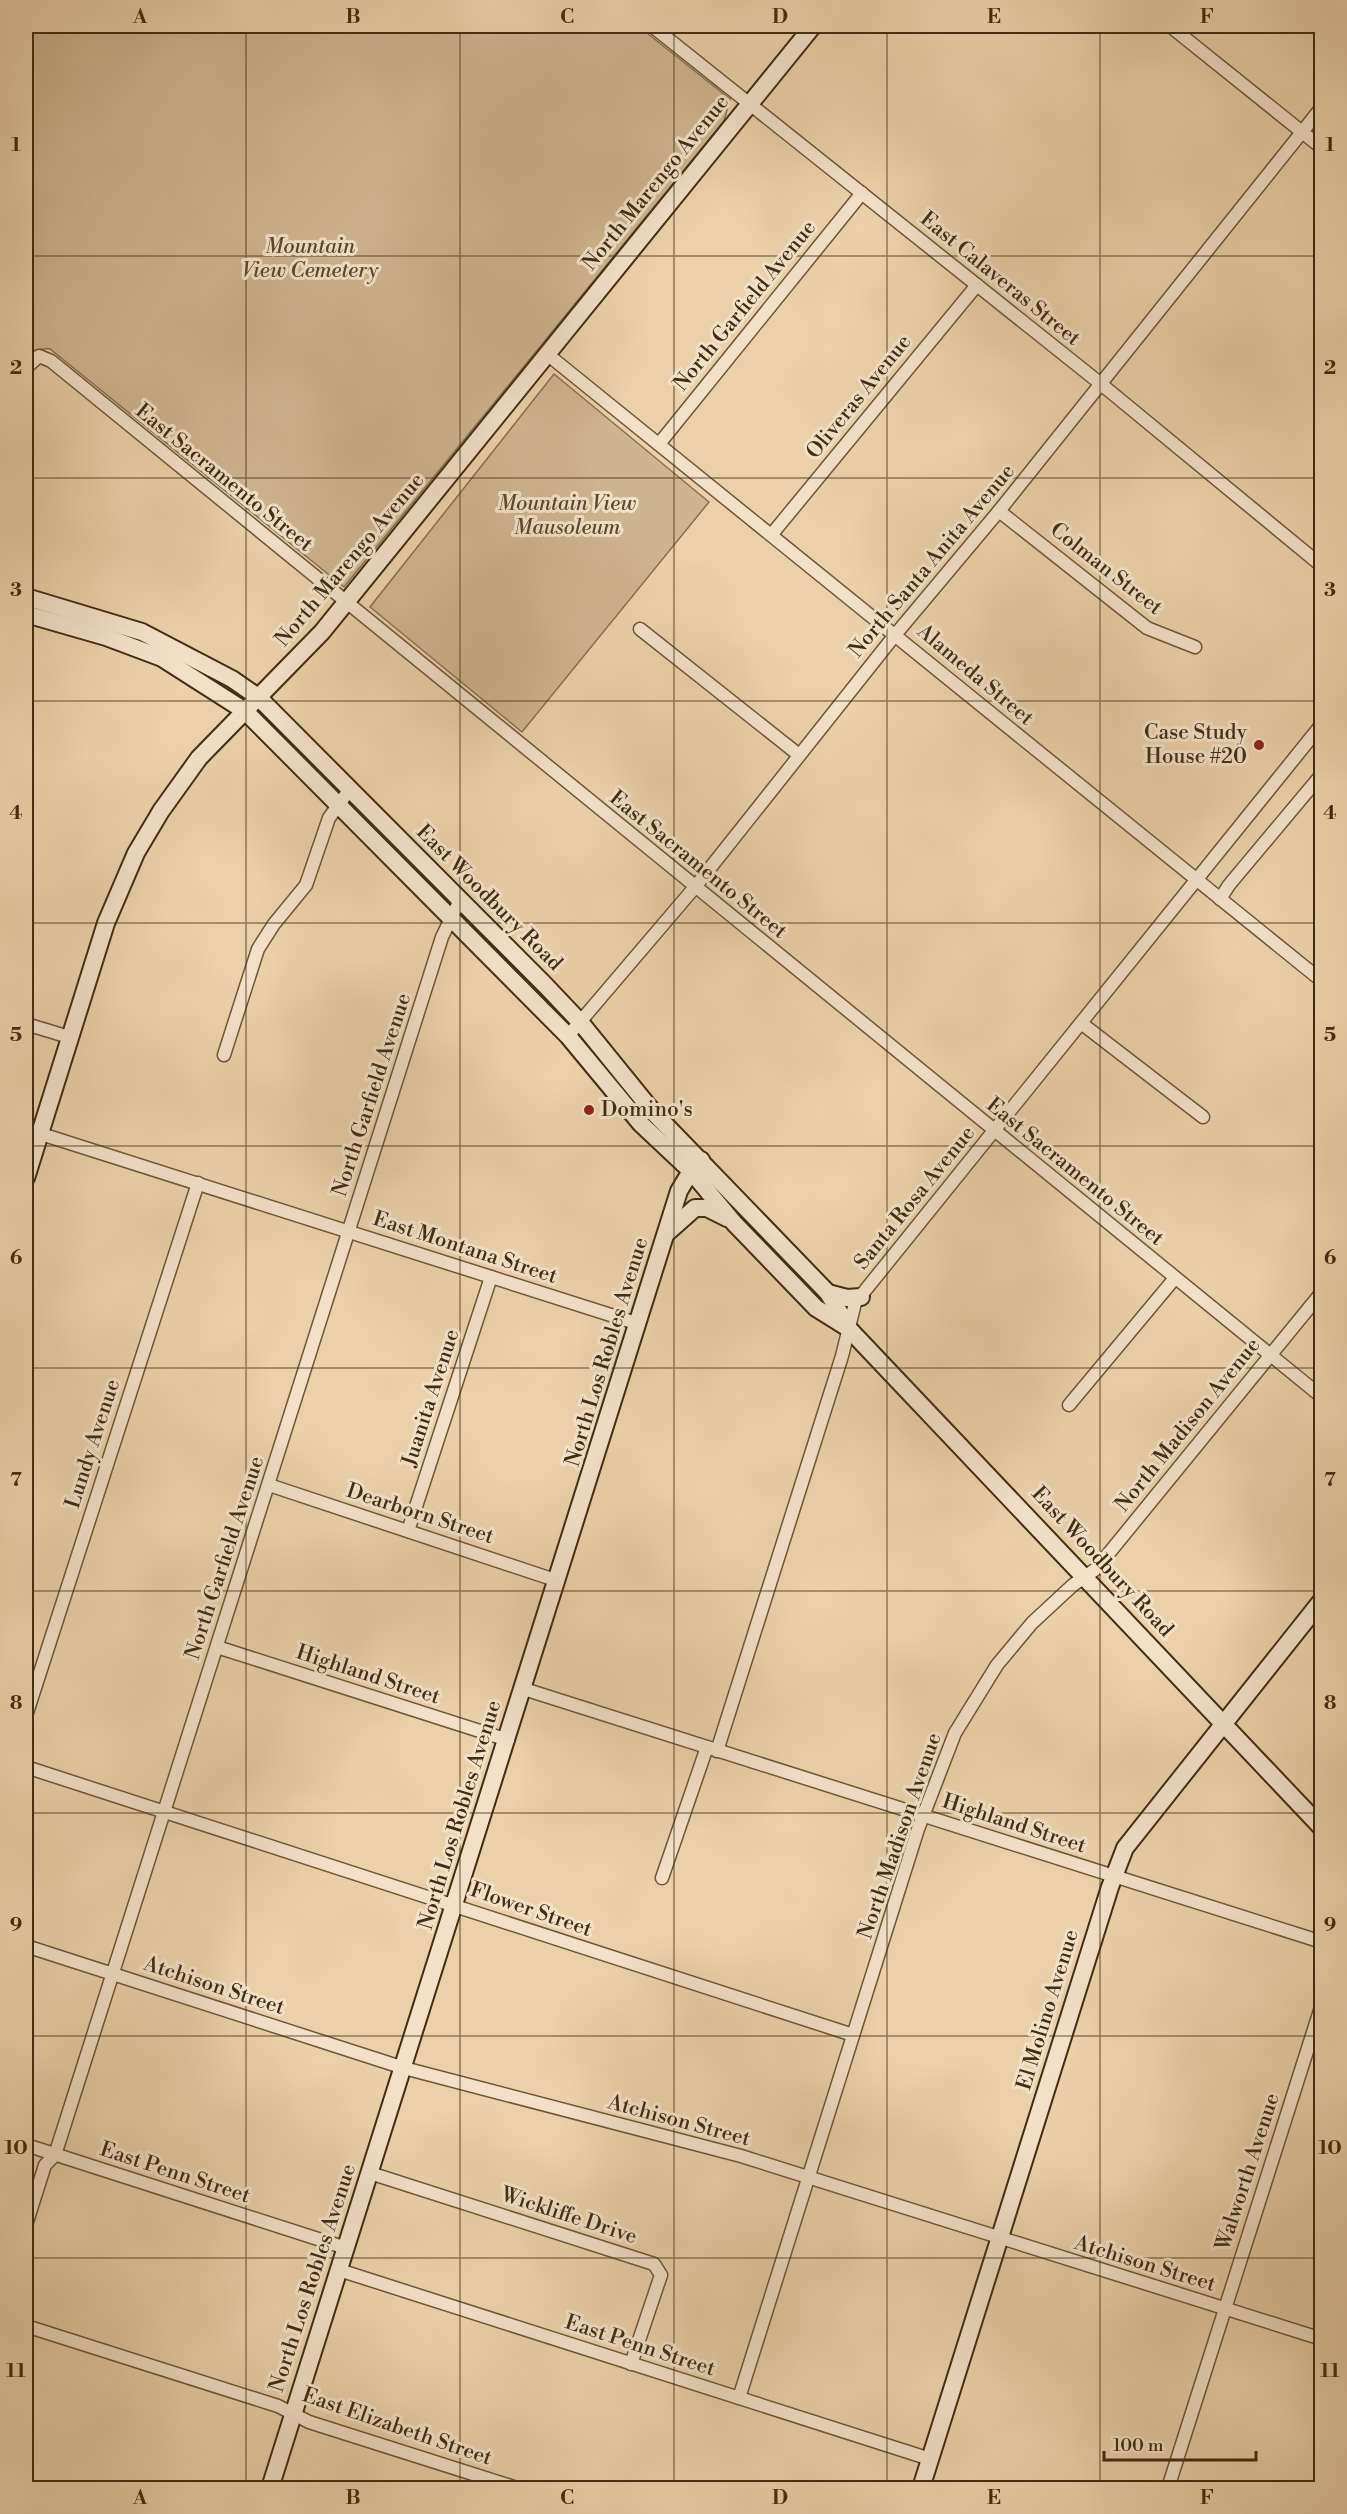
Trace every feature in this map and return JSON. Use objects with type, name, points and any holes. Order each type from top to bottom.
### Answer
[{"type":"street","name":"East Calaveras Street","points":[[652,26],[1101,384],[1322,566]]},
{"type":"street","name":"North Marengo Avenue","points":[[26,1178],[38,1133],[106,922],[136,853],[161,811],[200,758],[322,632],[813,26]]},
{"type":"street","points":[[1170,26],[1322,148]]},
{"type":"street","name":"North Santa Anita Avenue","points":[[568,1036],[694,887],[1322,107]]},
{"type":"street","name":"North Garfield Avenue","points":[[659,444],[862,193]]},
{"type":"street","name":"Oliveras Avenue","points":[[772,534],[977,285]]},
{"type":"street","name":"Alameda Street","points":[[547,354],[1322,981]]},
{"type":"street","name":"East Sacramento Street","points":[[26,368],[39,356],[51,361],[345,603],[1322,1397]]},
{"type":"street","name":"Colman Street","points":[[999,511],[1147,628],[1195,647]]},
{"type":"street","name":"East Woodbury Road","points":[[26,597],[142,632],[232,679],[258,697],[581,1023],[696,1165],[828,1293],[849,1328],[1322,1828]]},
{"type":"street","name":"East Woodbury Road","points":[[26,614],[162,657],[245,711],[568,1036],[641,1124],[696,1165],[734,1223],[816,1308],[849,1328]]},
{"type":"street","points":[[640,629],[800,755]]},
{"type":"street","name":"Santa Rosa Avenue","points":[[662,1878],[745,1668],[855,1303],[1322,724]]},
{"type":"street","points":[[1220,899],[1229,885],[1322,774]]},
{"type":"street","points":[[224,1055],[258,949],[274,924],[306,885],[329,818],[350,789]]},
{"type":"street","name":"North Garfield Avenue","points":[[26,2225],[45,2165],[55,2155],[442,937],[459,902]]},
{"type":"street","points":[[1081,1023],[1203,1117]]},
{"type":"street","points":[[26,1024],[69,1037]]},
{"type":"street","points":[[617,1096],[629,1084]]},
{"type":"street","name":"East Montana Street","points":[[38,1133],[639,1324]]},
{"type":"street","name":"North Los Robles Avenue","points":[[270,2488],[456,1905],[680,1188],[696,1165]]},
{"type":"street","name":"Lundy Avenue","points":[[26,1716],[198,1183]]},
{"type":"street","points":[[668,1232],[694,1208],[707,1208],[734,1223]]},
{"type":"street","name":"Juanita Avenue","points":[[408,1531],[491,1277]]},
{"type":"street","points":[[1070,1405],[1174,1278]]},
{"type":"street","name":"North Madison Avenue","points":[[739,2398],[924,1815],[955,1733],[997,1665],[1032,1623],[1103,1560],[1322,1292]]},
{"type":"street","points":[[828,1293],[847,1298],[861,1297]]},
{"type":"street","name":"Dearborn Street","points":[[269,1485],[558,1581]]},
{"type":"street","name":"El Molino Avenue","points":[[921,2488],[1113,1876],[1125,1848],[1318,1610]]},
{"type":"street","name":"Highland Street","points":[[217,1647],[508,1740]]},
{"type":"street","name":"Highland Street","points":[[524,1689],[1322,1942]]},
{"type":"street","name":"Flower Street","points":[[26,1767],[853,2035]]},
{"type":"street","name":"Atchison Street","points":[[26,1946],[404,2068],[741,2156],[1000,2240],[1322,2339]]},
{"type":"street","name":"Walworth Avenue","points":[[1168,2488],[1322,2004]]},
{"type":"street","name":"East Penn Street","points":[[26,2145],[346,2248]]},
{"type":"street","name":"Wickliffe Drive","points":[[370,2173],[654,2264],[661,2275],[631,2364]]},
{"type":"street","name":"East Penn Street","points":[[339,2270],[930,2459]]},
{"type":"street","name":"East Elizabeth Street","points":[[26,2326],[294,2413],[309,2422],[517,2488]]},
{"type":"green space","name":"Mountain View Cemetery","points":[[26,26],[638,26],[730,99],[724,121],[344,587],[50,349],[36,351],[26,361]]},
{"type":"green space","name":"Mountain View Mausoleum","points":[[554,374],[709,502],[522,732],[370,607]]},
{"type":"place","name":"Case Study House #20","points":[[1259,745]]},
{"type":"place","name":"Domino's","points":[[589,1110]]}]
